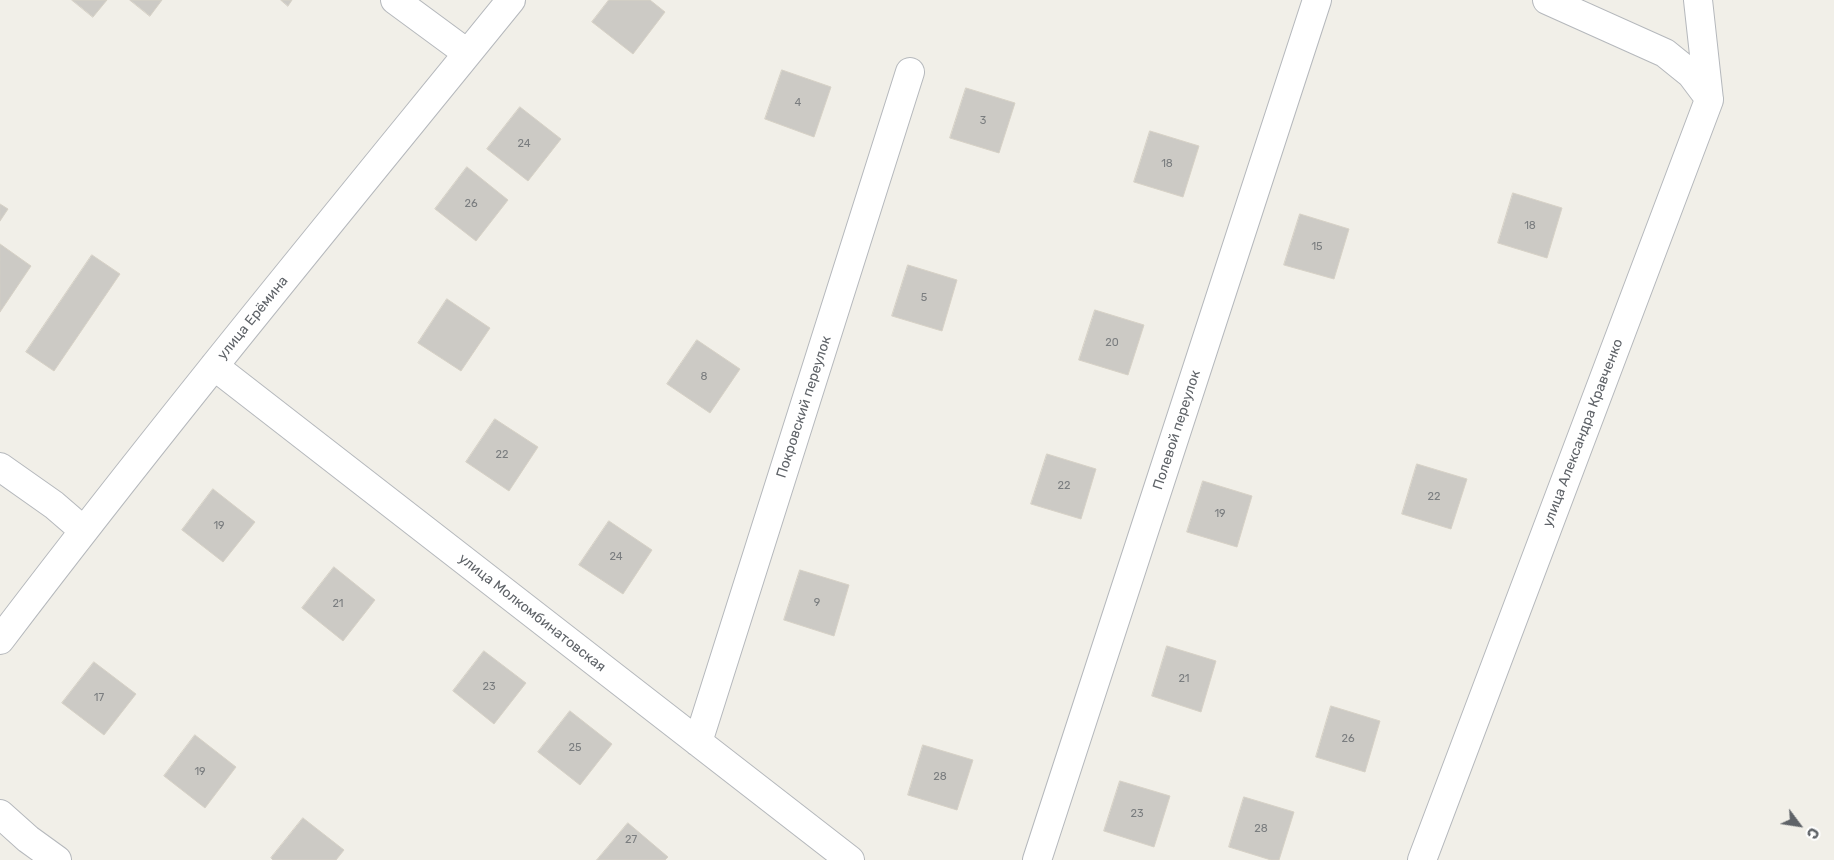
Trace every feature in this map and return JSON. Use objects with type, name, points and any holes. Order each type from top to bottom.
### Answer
[{"type":"street","points":[[395,0],[467,54]]},
{"type":"street","name":"улица Ерёмина","points":[[0,640],[83,530],[510,0]]},
{"type":"street","name":"Полевой переулок","points":[[1037,860],[1317,0]]},
{"type":"street","points":[[1548,0],[1665,53],[1692,74],[1709,100]]},
{"type":"street","name":"улица Александра Кравченко","points":[[1422,860],[1709,100],[1698,0]]},
{"type":"street","name":"Покровский переулок","points":[[698,742],[910,72]]},
{"type":"street","name":"улица Молкомбинатовская","points":[[214,366],[850,860]]},
{"type":"street","points":[[0,467],[54,504],[83,530]]},
{"type":"street","points":[[0,814],[56,860]]},
{"type":"building","points":[[72,0],[107,0],[93,17]]},
{"type":"building","points":[[130,0],[162,0],[150,16]]},
{"type":"building","points":[[281,0],[292,0],[288,6]]},
{"type":"building","points":[[609,0],[650,0],[665,12],[633,54],[592,22]]},
{"type":"building","points":[[782,70],[831,87],[814,137],[765,119]]},
{"type":"building","points":[[966,88],[1015,103],[999,153],[950,138]]},
{"type":"building","points":[[520,107],[561,139],[528,181],[487,149]]},
{"type":"building","points":[[1150,131],[1199,146],[1183,197],[1134,182]]},
{"type":"building","points":[[467,167],[508,200],[476,241],[435,209]]},
{"type":"building","points":[[1513,193],[1562,208],[1547,258],[1498,243]]},
{"type":"building","points":[[0,204],[8,209],[0,221]]},
{"type":"building","points":[[1300,214],[1349,229],[1334,279],[1284,265]]},
{"type":"building","points":[[0,244],[31,266],[0,312]]},
{"type":"building","points":[[92,255],[120,274],[54,371],[26,352]]},
{"type":"building","points":[[908,265],[957,280],[942,331],[892,316]]},
{"type":"building","points":[[447,299],[490,328],[461,371],[418,343]]},
{"type":"building","points":[[1095,310],[1144,325],[1128,375],[1079,360]]},
{"type":"building","points":[[697,340],[740,369],[710,413],[667,384]]},
{"type":"building","points":[[495,419],[538,447],[509,491],[466,462]]},
{"type":"building","points":[[1047,454],[1096,469],[1081,519],[1031,504]]},
{"type":"building","points":[[1417,464],[1467,479],[1451,529],[1402,514]]},
{"type":"building","points":[[1203,481],[1252,496],[1237,547],[1187,532]]},
{"type":"building","points":[[213,489],[255,522],[223,562],[182,530]]},
{"type":"building","points":[[609,521],[652,550],[623,594],[579,565]]},
{"type":"building","points":[[334,567],[375,600],[343,641],[302,608]]},
{"type":"building","points":[[800,570],[849,585],[834,636],[784,620]]},
{"type":"building","points":[[1167,646],[1216,661],[1201,712],[1152,696]]},
{"type":"building","points":[[484,651],[526,683],[494,724],[453,691]]},
{"type":"building","points":[[94,662],[136,694],[104,735],[62,703]]},
{"type":"building","points":[[1331,706],[1380,721],[1365,772],[1316,757]]},
{"type":"building","points":[[570,711],[612,744],[580,785],[538,752]]},
{"type":"building","points":[[195,735],[236,767],[205,808],[164,776]]},
{"type":"building","points":[[923,745],[973,760],[957,810],[908,795]]},
{"type":"building","points":[[1120,781],[1170,796],[1154,847],[1104,831]]},
{"type":"building","points":[[1244,797],[1294,812],[1279,860],[1271,860],[1229,847]]},
{"type":"building","points":[[303,818],[344,850],[336,860],[273,860],[271,858]]},
{"type":"building","points":[[628,823],[668,857],[665,860],[597,860]]}]
